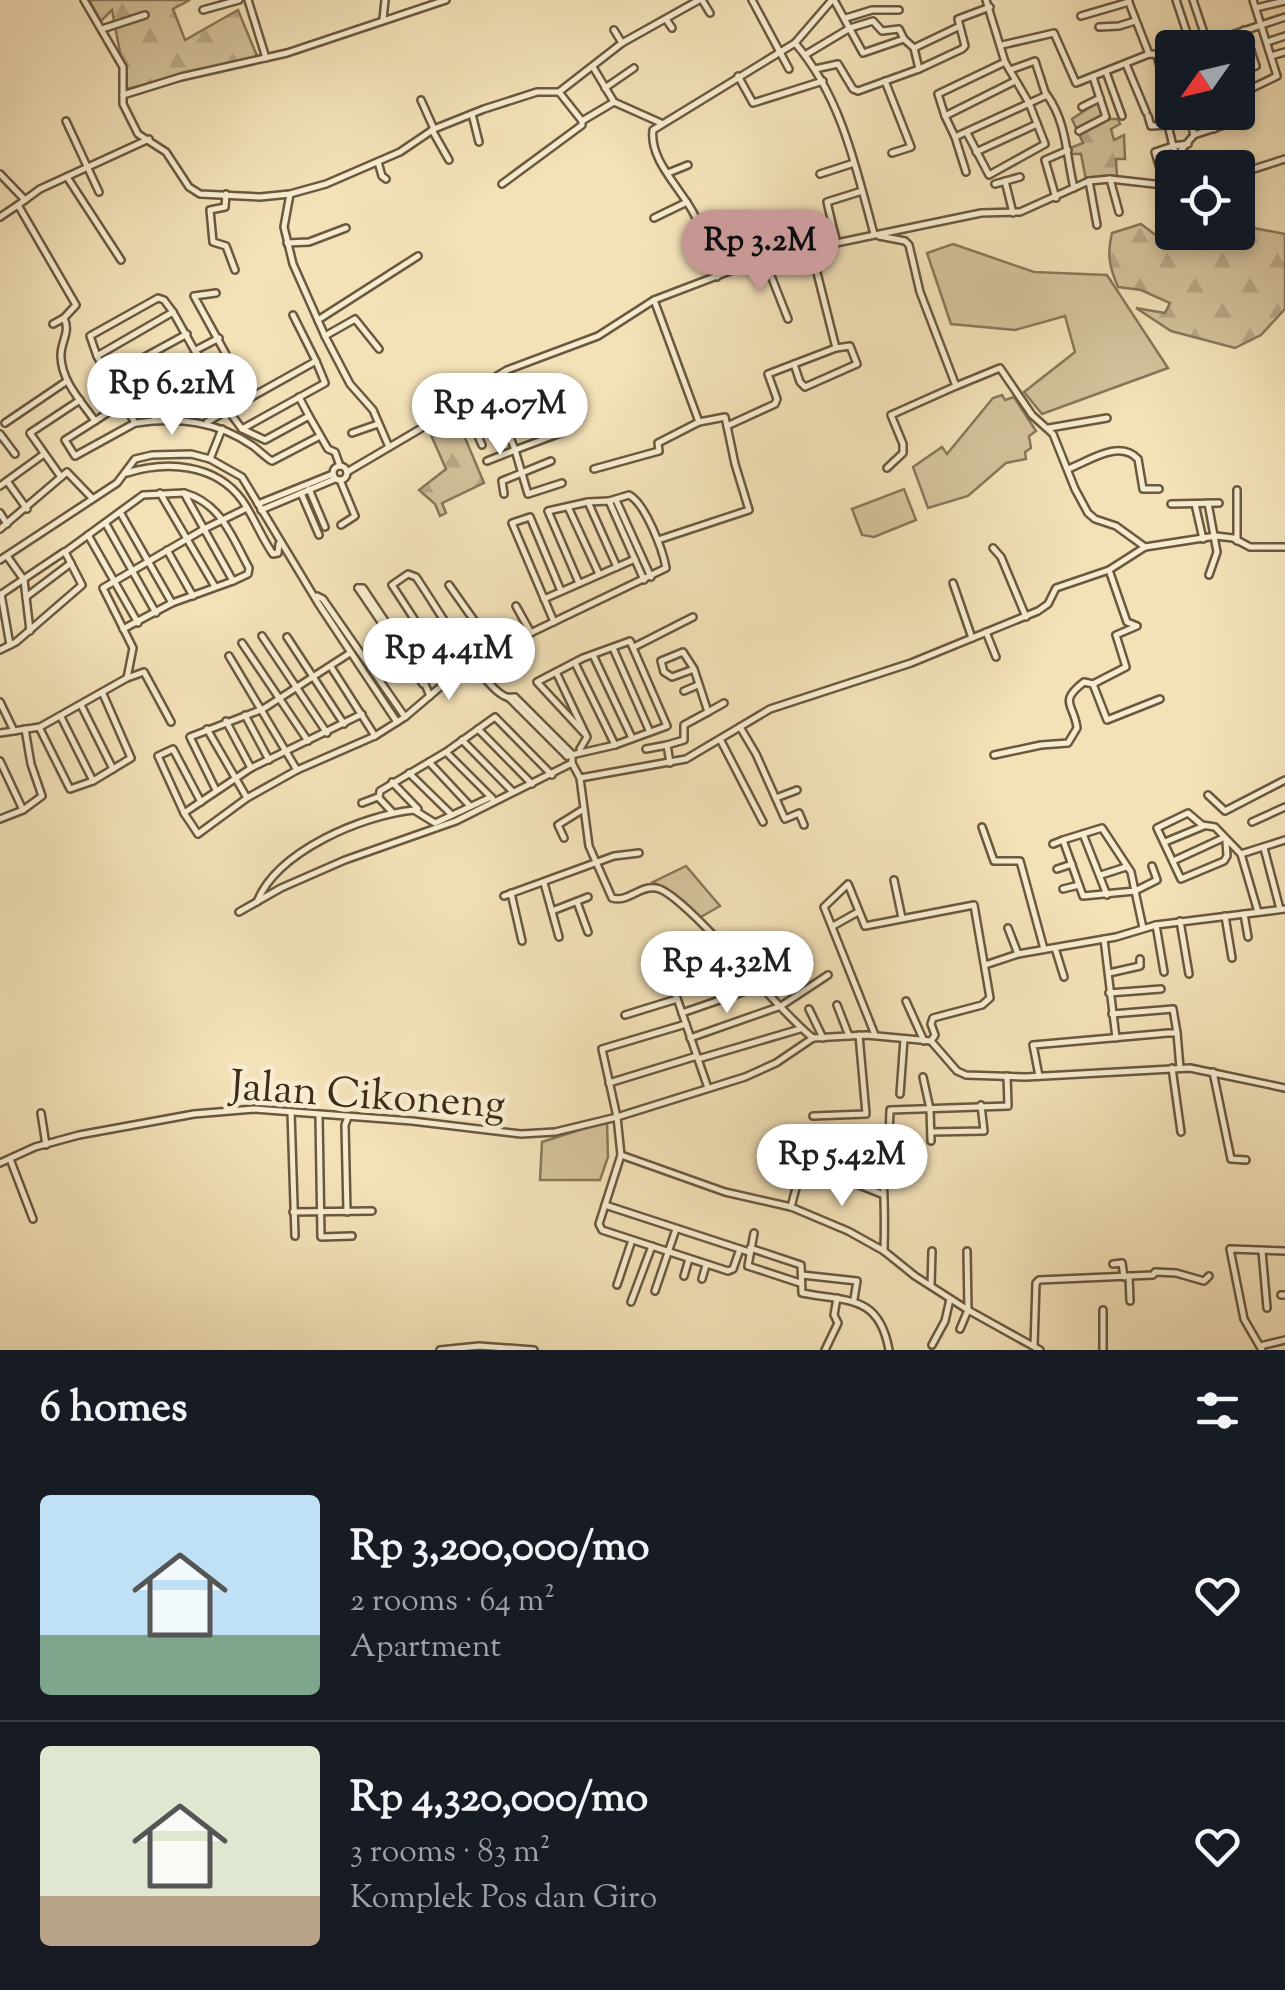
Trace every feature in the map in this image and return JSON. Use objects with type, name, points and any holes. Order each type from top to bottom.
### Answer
[{"type":"street","points":[[84,0],[122,67],[122,95],[133,128],[168,155],[192,190],[200,194],[260,197],[326,184],[472,114],[537,92],[559,92],[622,44],[701,0],[710,12]]},
{"type":"street","points":[[203,10],[239,0]]},
{"type":"street","points":[[248,0],[266,58]]},
{"type":"street","points":[[383,19],[385,0]]},
{"type":"street","points":[[122,95],[181,76],[325,42],[446,0]]},
{"type":"street","points":[[752,0],[789,69]]},
{"type":"street","points":[[716,277],[696,218],[668,173],[652,130],[795,43],[833,0],[864,54],[904,39]]},
{"type":"street","points":[[1176,0],[1186,30]]},
{"type":"street","points":[[1193,0],[1204,30]]},
{"type":"street","points":[[1254,0],[1276,78],[1255,86]]},
{"type":"street","points":[[1081,16],[1128,1],[1149,54]]},
{"type":"street","points":[[1256,8],[1285,1]]},
{"type":"street","points":[[815,69],[840,65],[855,91],[884,82],[964,48],[958,19],[988,4],[1005,62],[1029,103],[1045,145],[989,175],[967,133]]},
{"type":"street","points":[[846,18],[872,10],[900,10]]},
{"type":"street","points":[[102,29],[145,15]]},
{"type":"street","points":[[1244,30],[1285,17]]},
{"type":"street","points":[[666,20],[672,28]]},
{"type":"street","points":[[1099,27],[1135,20]]},
{"type":"street","points":[[806,55],[850,28],[874,21],[882,31],[899,29],[914,48],[918,69]]},
{"type":"street","points":[[914,48],[958,27]]},
{"type":"street","points":[[614,30],[622,44]]},
{"type":"street","points":[[1002,45],[1052,32],[1058,36],[1077,83],[1155,55]]},
{"type":"street","points":[[1267,42],[1285,36]]},
{"type":"street","points":[[795,43],[823,81],[875,234]]},
{"type":"street","points":[[1271,56],[1285,52]]},
{"type":"street","points":[[1009,70],[1034,61],[1068,150],[1074,188]]},
{"type":"street","points":[[966,172],[938,94],[1005,62]]},
{"type":"street","points":[[1126,64],[1151,126],[1168,126],[1175,150]]},
{"type":"street","points":[[593,67],[614,102],[661,123]]},
{"type":"street","points":[[605,88],[634,68]]},
{"type":"street","points":[[1106,72],[1122,116]]},
{"type":"street","points":[[738,76],[752,104],[823,81]]},
{"type":"street","points":[[1078,130],[1105,120],[1093,77]]},
{"type":"street","points":[[945,116],[1015,81]]},
{"type":"street","points":[[884,82],[911,147],[892,153]]},
{"type":"street","points":[[559,92],[582,121]]},
{"type":"street","points":[[955,137],[1046,95]]},
{"type":"street","points":[[1082,106],[1100,98]]},
{"type":"street","points":[[421,100],[449,160]]},
{"type":"street","points":[[502,184],[582,125],[582,121],[614,102]]},
{"type":"street","points":[[472,114],[479,142]]},
{"type":"street","points":[[66,121],[99,192]]},
{"type":"street","points":[[976,152],[1037,124]]},
{"type":"street","points":[[1193,130],[1194,135]]},
{"type":"street","points":[[1182,150],[1194,135],[1211,130]]},
{"type":"street","points":[[0,217],[66,176],[149,139]]},
{"type":"street","points":[[1161,150],[1188,144]]},
{"type":"street","points":[[1056,198],[1045,160],[1068,150]]},
{"type":"street","points":[[1255,168],[1285,158]]},
{"type":"street","points":[[378,162],[386,179]]},
{"type":"street","points":[[820,174],[854,163]]},
{"type":"street","points":[[668,173],[688,166]]},
{"type":"street","points":[[0,174],[24,200]]},
{"type":"street","points":[[66,176],[121,260]]},
{"type":"street","points":[[995,184],[1020,177]]},
{"type":"street","points":[[1110,179],[1120,212]]},
{"type":"street","points":[[1005,181],[1013,213]]},
{"type":"street","points":[[260,507],[347,472],[488,381],[526,361],[598,336],[654,300],[764,258],[981,213],[1013,213],[1038,207],[1089,181],[1155,184]]},
{"type":"street","points":[[1089,181],[1096,224]]},
{"type":"street","points":[[837,242],[826,202],[862,190]]},
{"type":"street","points":[[226,194],[225,208],[210,210],[213,242],[226,246],[235,270]]},
{"type":"street","points":[[290,194],[284,222],[287,242],[325,336],[350,384],[371,406],[389,447]]},
{"type":"street","points":[[654,218],[686,202]]},
{"type":"street","points":[[18,205],[76,306],[53,324]]},
{"type":"street","points":[[800,217],[836,348]]},
{"type":"street","points":[[287,242],[309,242],[346,228]]},
{"type":"street","points":[[875,234],[909,245],[920,292],[956,386]]},
{"type":"street","points":[[318,320],[418,256]]},
{"type":"street","points":[[764,258],[788,319]]},
{"type":"street","points":[[216,292],[194,296],[250,398]]},
{"type":"street","points":[[135,424],[90,338],[158,298],[173,312],[242,429],[265,440],[309,416]]},
{"type":"street","points":[[654,300],[699,422]]},
{"type":"street","points":[[97,356],[173,312]]},
{"type":"street","points":[[242,429],[326,381],[293,315]]},
{"type":"street","points":[[64,318],[68,332],[60,354],[66,380],[94,421]]},
{"type":"street","points":[[325,336],[354,318],[379,349]]},
{"type":"street","points":[[108,376],[186,334]]},
{"type":"street","points":[[219,338],[138,386],[66,440],[74,456],[135,424],[156,420],[207,422],[272,462],[320,436]]},
{"type":"street","points":[[728,426],[775,404],[777,399],[767,375],[794,364],[836,348],[851,346],[856,366],[805,387],[794,364]]},
{"type":"street","points":[[207,422],[316,362]]},
{"type":"street","points":[[887,468],[903,452],[890,415],[1000,368],[1032,415],[1049,428],[1088,513],[1113,524],[1145,547]]},
{"type":"street","points":[[148,404],[207,372]]},
{"type":"street","points":[[5,423],[66,380]]},
{"type":"street","points":[[488,381],[528,494],[562,483]]},
{"type":"street","points":[[138,386],[156,420]]},
{"type":"street","points":[[166,421],[217,390]]},
{"type":"street","points":[[299,397],[328,449],[335,452],[347,472]]},
{"type":"street","points":[[462,398],[482,444]]},
{"type":"street","points":[[62,477],[30,432],[80,400]]},
{"type":"street","points":[[594,469],[660,451],[658,443],[699,422],[724,417],[734,464],[750,509],[658,540]]},
{"type":"street","points":[[1049,428],[1107,418]]},
{"type":"street","points":[[352,433],[378,424]]},
{"type":"street","points":[[210,459],[222,429]]},
{"type":"street","points":[[487,461],[563,432]]},
{"type":"street","points":[[0,434],[15,454]]},
{"type":"street","points":[[1068,469],[1114,450],[1124,450],[1138,459],[1143,490],[1159,489]]},
{"type":"street","points":[[27,508],[3,484],[44,454]]},
{"type":"street","points":[[126,474],[135,460],[183,454],[210,459],[242,478],[397,722]]},
{"type":"street","points":[[504,494],[502,481],[551,461]]},
{"type":"street","points":[[340,466],[336,477],[355,516],[341,525]]},
{"type":"street","points":[[0,560],[126,474],[151,467],[193,468],[224,482],[247,508],[274,554],[278,553],[279,540]]},
{"type":"street","points":[[0,529],[67,472],[92,498]]},
{"type":"street","points":[[260,507],[336,477]]},
{"type":"street","points":[[309,490],[325,528]]},
{"type":"street","points":[[1237,490],[1237,541]]},
{"type":"street","points":[[160,493],[214,585]]},
{"type":"street","points":[[184,493],[232,581]]},
{"type":"street","points":[[10,646],[0,594],[143,495],[184,493],[207,502],[223,519],[250,570],[122,629]]},
{"type":"street","points":[[301,493],[319,535]]},
{"type":"street","points":[[201,802],[173,749],[158,756],[197,834],[247,798],[375,736],[405,717],[452,677],[495,650],[667,567],[637,498],[630,495],[548,511],[578,583]]},
{"type":"street","points":[[612,500],[635,559],[648,578]]},
{"type":"street","points":[[612,500],[648,578]]},
{"type":"street","points":[[588,502],[617,567]]},
{"type":"street","points":[[1208,503],[1216,536],[1216,559],[1209,575]]},
{"type":"street","points":[[1171,504],[1219,503]]},
{"type":"street","points":[[1195,504],[1203,539]]},
{"type":"street","points":[[568,507],[599,574]]},
{"type":"street","points":[[127,678],[133,648],[102,590],[247,508]]},
{"type":"street","points":[[120,512],[172,603]]},
{"type":"street","points":[[0,513],[7,524]]},
{"type":"street","points":[[554,622],[511,524],[530,517],[561,591]]},
{"type":"street","points":[[105,523],[156,613]]},
{"type":"street","points":[[88,535],[138,623]]},
{"type":"street","points":[[580,778],[686,760],[770,709],[910,664],[1026,617],[1044,608],[1056,588],[1109,570],[1145,547],[1216,536],[1250,548],[1285,547]]},
{"type":"street","points":[[993,548],[1002,557],[1026,617]]},
{"type":"street","points":[[167,550],[193,596]]},
{"type":"street","points":[[0,650],[10,646],[82,585],[64,552]]},
{"type":"street","points":[[8,556],[24,580],[30,630]]},
{"type":"street","points":[[544,599],[635,559]]},
{"type":"street","points":[[26,597],[71,564]]},
{"type":"street","points":[[994,755],[1068,743],[1077,728],[1068,699],[1084,682],[1093,684],[1126,667],[1116,635],[1137,626],[1126,622],[1109,570]]},
{"type":"street","points":[[452,677],[392,585],[408,574],[416,577],[474,663],[498,691],[572,757],[580,778],[586,834],[612,898],[622,900],[650,888],[662,890],[713,933],[740,968],[813,1038],[859,1035],[928,1041],[936,1035],[932,1024],[935,1018],[989,1000],[974,905],[866,926],[848,884],[824,907],[874,1036]]},
{"type":"street","points":[[954,584],[972,638]]},
{"type":"street","points":[[449,585],[495,650]]},
{"type":"street","points":[[423,684],[358,588],[363,588],[421,676],[430,696]]},
{"type":"street","points":[[316,596],[356,643],[405,717]]},
{"type":"street","points":[[516,606],[530,632]]},
{"type":"street","points":[[634,647],[694,617]]},
{"type":"street","points":[[986,632],[996,657]]},
{"type":"street","points":[[262,636],[327,733]]},
{"type":"street","points":[[287,636],[344,724]]},
{"type":"street","points":[[572,757],[615,746],[668,724],[628,640],[538,682],[537,686],[586,735]]},
{"type":"street","points":[[242,644],[308,742]]},
{"type":"street","points":[[613,648],[649,730]]},
{"type":"street","points":[[216,790],[190,738],[263,709],[351,652]]},
{"type":"street","points":[[694,670],[672,677],[664,672],[661,660],[683,652],[694,670],[708,712]]},
{"type":"street","points":[[593,655],[632,738]]},
{"type":"street","points":[[230,656],[298,770]]},
{"type":"street","points":[[575,662],[615,746]]},
{"type":"street","points":[[330,667],[375,736]]},
{"type":"street","points":[[0,733],[40,727],[144,672],[170,722]]},
{"type":"street","points":[[392,782],[434,823],[552,776],[587,740],[556,672]]},
{"type":"street","points":[[1093,684],[1106,720],[1160,699]]},
{"type":"street","points":[[684,691],[698,685]]},
{"type":"street","points":[[40,727],[70,789],[93,781],[131,756],[103,694]]},
{"type":"street","points":[[0,702],[14,731]]},
{"type":"street","points":[[646,750],[684,740],[684,725],[724,704]]},
{"type":"street","points":[[81,705],[113,769]]},
{"type":"street","points":[[184,813],[250,768],[362,714]]},
{"type":"street","points":[[245,715],[269,760]]},
{"type":"street","points":[[61,717],[93,781]]},
{"type":"street","points":[[362,803],[495,717],[552,776]]},
{"type":"street","points":[[226,721],[250,768]]},
{"type":"street","points":[[740,727],[785,819],[799,813],[804,826]]},
{"type":"street","points":[[0,819],[23,810],[42,796],[30,764],[26,729]]},
{"type":"street","points":[[207,729],[247,798]]},
{"type":"street","points":[[478,729],[532,784]]},
{"type":"street","points":[[720,739],[764,822]]},
{"type":"street","points":[[462,740],[512,792]]},
{"type":"street","points":[[668,745],[670,764]]},
{"type":"street","points":[[446,752],[492,799]]},
{"type":"street","points":[[0,761],[23,810]]},
{"type":"street","points":[[429,762],[470,806]]},
{"type":"street","points":[[409,773],[452,815]]},
{"type":"street","points":[[1208,795],[1224,812],[1285,780]]},
{"type":"street","points":[[776,798],[797,790]]},
{"type":"street","points":[[378,796],[394,814]]},
{"type":"street","points":[[239,912],[309,875],[366,851],[447,825],[492,799]]},
{"type":"street","points":[[1252,822],[1285,808]]},
{"type":"street","points":[[564,838],[558,825],[582,810]]},
{"type":"street","points":[[257,902],[266,884],[287,862],[342,830],[394,814],[420,812]]},
{"type":"street","points":[[1225,840],[1224,861],[1182,879],[1158,826],[1185,813],[1215,827],[1241,854],[1258,912]]},
{"type":"street","points":[[1165,842],[1204,825]]},
{"type":"street","points":[[982,827],[994,861],[1020,861],[1044,949]]},
{"type":"street","points":[[1052,844],[1102,828],[1131,872],[1143,928]]},
{"type":"street","points":[[1083,834],[1107,894]]},
{"type":"street","points":[[1063,840],[1084,897],[1136,891],[1157,880],[1152,866]]},
{"type":"street","points":[[1172,861],[1225,840]]},
{"type":"street","points":[[1241,854],[1285,840]]},
{"type":"street","points":[[985,965],[1018,954],[1104,939],[1156,925],[1283,909],[1264,848]]},
{"type":"street","points":[[504,896],[614,856],[639,854]]},
{"type":"street","points":[[1057,869],[1072,864]]},
{"type":"street","points":[[1101,876],[1126,867]]},
{"type":"street","points":[[894,880],[902,918]]},
{"type":"street","points":[[544,882],[559,937]]},
{"type":"street","points":[[1063,889],[1079,885]]},
{"type":"street","points":[[512,893],[522,941]]},
{"type":"street","points":[[552,911],[588,897]]},
{"type":"street","points":[[577,902],[588,932]]},
{"type":"street","points":[[833,926],[858,912]]},
{"type":"street","points":[[1244,914],[1248,937]]},
{"type":"street","points":[[1225,916],[1232,958]]},
{"type":"street","points":[[1180,922],[1189,974]]},
{"type":"street","points":[[1156,925],[1164,972]]},
{"type":"street","points":[[1008,928],[1018,954]]},
{"type":"street","points":[[1104,939],[1116,1038]]},
{"type":"street","points":[[682,1013],[759,985],[773,975],[764,956],[775,944]]},
{"type":"street","points":[[1055,948],[1064,977]]},
{"type":"street","points":[[1109,973],[1140,966],[1140,959]]},
{"type":"street","points":[[676,990],[740,968]]},
{"type":"street","points":[[690,1038],[781,1006],[828,975]]},
{"type":"street","points":[[670,978],[708,1086]]},
{"type":"street","points":[[1109,993],[1161,989]]},
{"type":"street","points":[[625,1016],[677,998]]},
{"type":"street","points":[[906,1001],[928,1041],[959,1073],[1039,1076],[1176,1068],[1285,1088]]},
{"type":"street","points":[[837,1005],[849,1036]]},
{"type":"street","points":[[810,1009],[823,1038]]},
{"type":"street","points":[[1112,1014],[1171,1009],[1175,1012],[1181,1132]]},
{"type":"street","points":[[686,1024],[602,1049],[621,1155],[599,1228],[731,1271],[740,1249]]},
{"type":"street","points":[[609,1083],[800,1029]]},
{"type":"street","points":[[1039,1076],[1033,1045],[1176,1033]]},
{"type":"street","points":[[813,1116],[866,1114],[859,1035]]},
{"type":"street","name":"Jalan Cikoneng","points":[[0,1164],[79,1135],[194,1114],[254,1109],[521,1134],[555,1132],[617,1117],[762,1070],[813,1038]]},
{"type":"street","points":[[900,1094],[904,1039]]},
{"type":"street","points":[[1213,1072],[1230,1159],[1246,1160]]},
{"type":"street","points":[[923,1076],[931,1141]]},
{"type":"street","points":[[889,1138],[890,1110],[1008,1106],[1007,1076]]},
{"type":"street","points":[[931,1132],[984,1131],[981,1105]]},
{"type":"street","points":[[291,1112],[295,1236]]},
{"type":"street","points":[[41,1113],[46,1145]]},
{"type":"street","points":[[319,1115],[321,1237],[352,1236]]},
{"type":"street","points":[[347,1212],[348,1117]]},
{"type":"street","points":[[813,1165],[812,1144],[816,1135],[876,1142],[884,1195],[884,1251]]},
{"type":"street","points":[[812,1144],[882,1173]]},
{"type":"street","points":[[621,1155],[725,1192],[791,1207],[848,1231],[884,1251],[950,1299],[1018,1341],[1037,1348],[1037,1281],[1170,1273],[1204,1281],[1209,1276]]},
{"type":"street","points":[[10,1159],[33,1219]]},
{"type":"street","points":[[791,1207],[806,1164],[884,1195]]},
{"type":"street","points":[[605,1205],[740,1249],[797,1262],[802,1266],[799,1289],[804,1294],[854,1299],[884,1328],[889,1350]]},
{"type":"street","points":[[293,1212],[372,1211]]},
{"type":"street","points":[[655,1291],[676,1229]]},
{"type":"street","points":[[754,1233],[746,1263],[749,1267],[800,1283]]},
{"type":"street","points":[[617,1285],[632,1240]]},
{"type":"street","points":[[631,1302],[652,1246]]},
{"type":"street","points":[[1285,1252],[1232,1248],[1230,1256],[1244,1319],[1261,1348],[1285,1340]]},
{"type":"street","points":[[931,1286],[932,1250]]},
{"type":"street","points":[[960,1329],[968,1310],[967,1251]]},
{"type":"street","points":[[1262,1251],[1267,1308]]},
{"type":"street","points":[[684,1276],[690,1260]]},
{"type":"street","points":[[1113,1264],[1122,1263],[1130,1301]]},
{"type":"street","points":[[702,1279],[706,1264]]},
{"type":"street","points":[[802,1275],[856,1281],[854,1299]]},
{"type":"street","points":[[826,1350],[838,1323],[834,1315],[837,1298]]},
{"type":"street","points":[[932,1345],[950,1299]]},
{"type":"street","points":[[1103,1350],[1104,1310]]},
{"type":"street","points":[[440,1350],[479,1346],[534,1350]]},
{"type":"green space","points":[[89,0],[190,0],[173,9],[185,40],[238,10],[257,56],[127,89],[112,10],[101,21]]},
{"type":"green space","points":[[1102,99],[1108,119],[1118,119],[1120,124],[1111,129],[1114,140],[1124,135],[1125,159],[1116,159],[1117,177],[1086,180],[1081,154],[1070,154],[1070,148],[1083,143],[1072,119]]},
{"type":"green space","points":[[1141,224],[1155,234],[1155,250],[1255,250],[1255,228],[1285,234],[1285,309],[1261,335],[1235,348],[1171,331],[1136,308],[1165,313],[1170,303],[1141,290],[1118,287],[1109,254],[1112,233]]},
{"type":"green space","points":[[953,244],[1034,272],[1107,275],[1168,368],[1042,414],[1024,392],[1075,352],[1065,316],[1015,330],[951,324],[927,253]]},
{"type":"green space","points":[[1002,395],[1005,400],[1014,397],[1036,431],[1029,436],[1031,448],[1025,452],[1026,459],[1006,463],[968,496],[928,508],[913,467],[942,447],[947,454],[993,398]]},
{"type":"green space","points":[[452,407],[484,483],[442,503],[446,513],[440,516],[435,504],[419,490],[446,469],[427,426]]},
{"type":"green space","points":[[904,489],[916,520],[874,537],[862,535],[852,509]]},
{"type":"green space","points":[[686,866],[720,906],[699,918],[653,882]]},
{"type":"green space","points":[[607,1121],[608,1157],[600,1180],[540,1180],[542,1142]]}]
